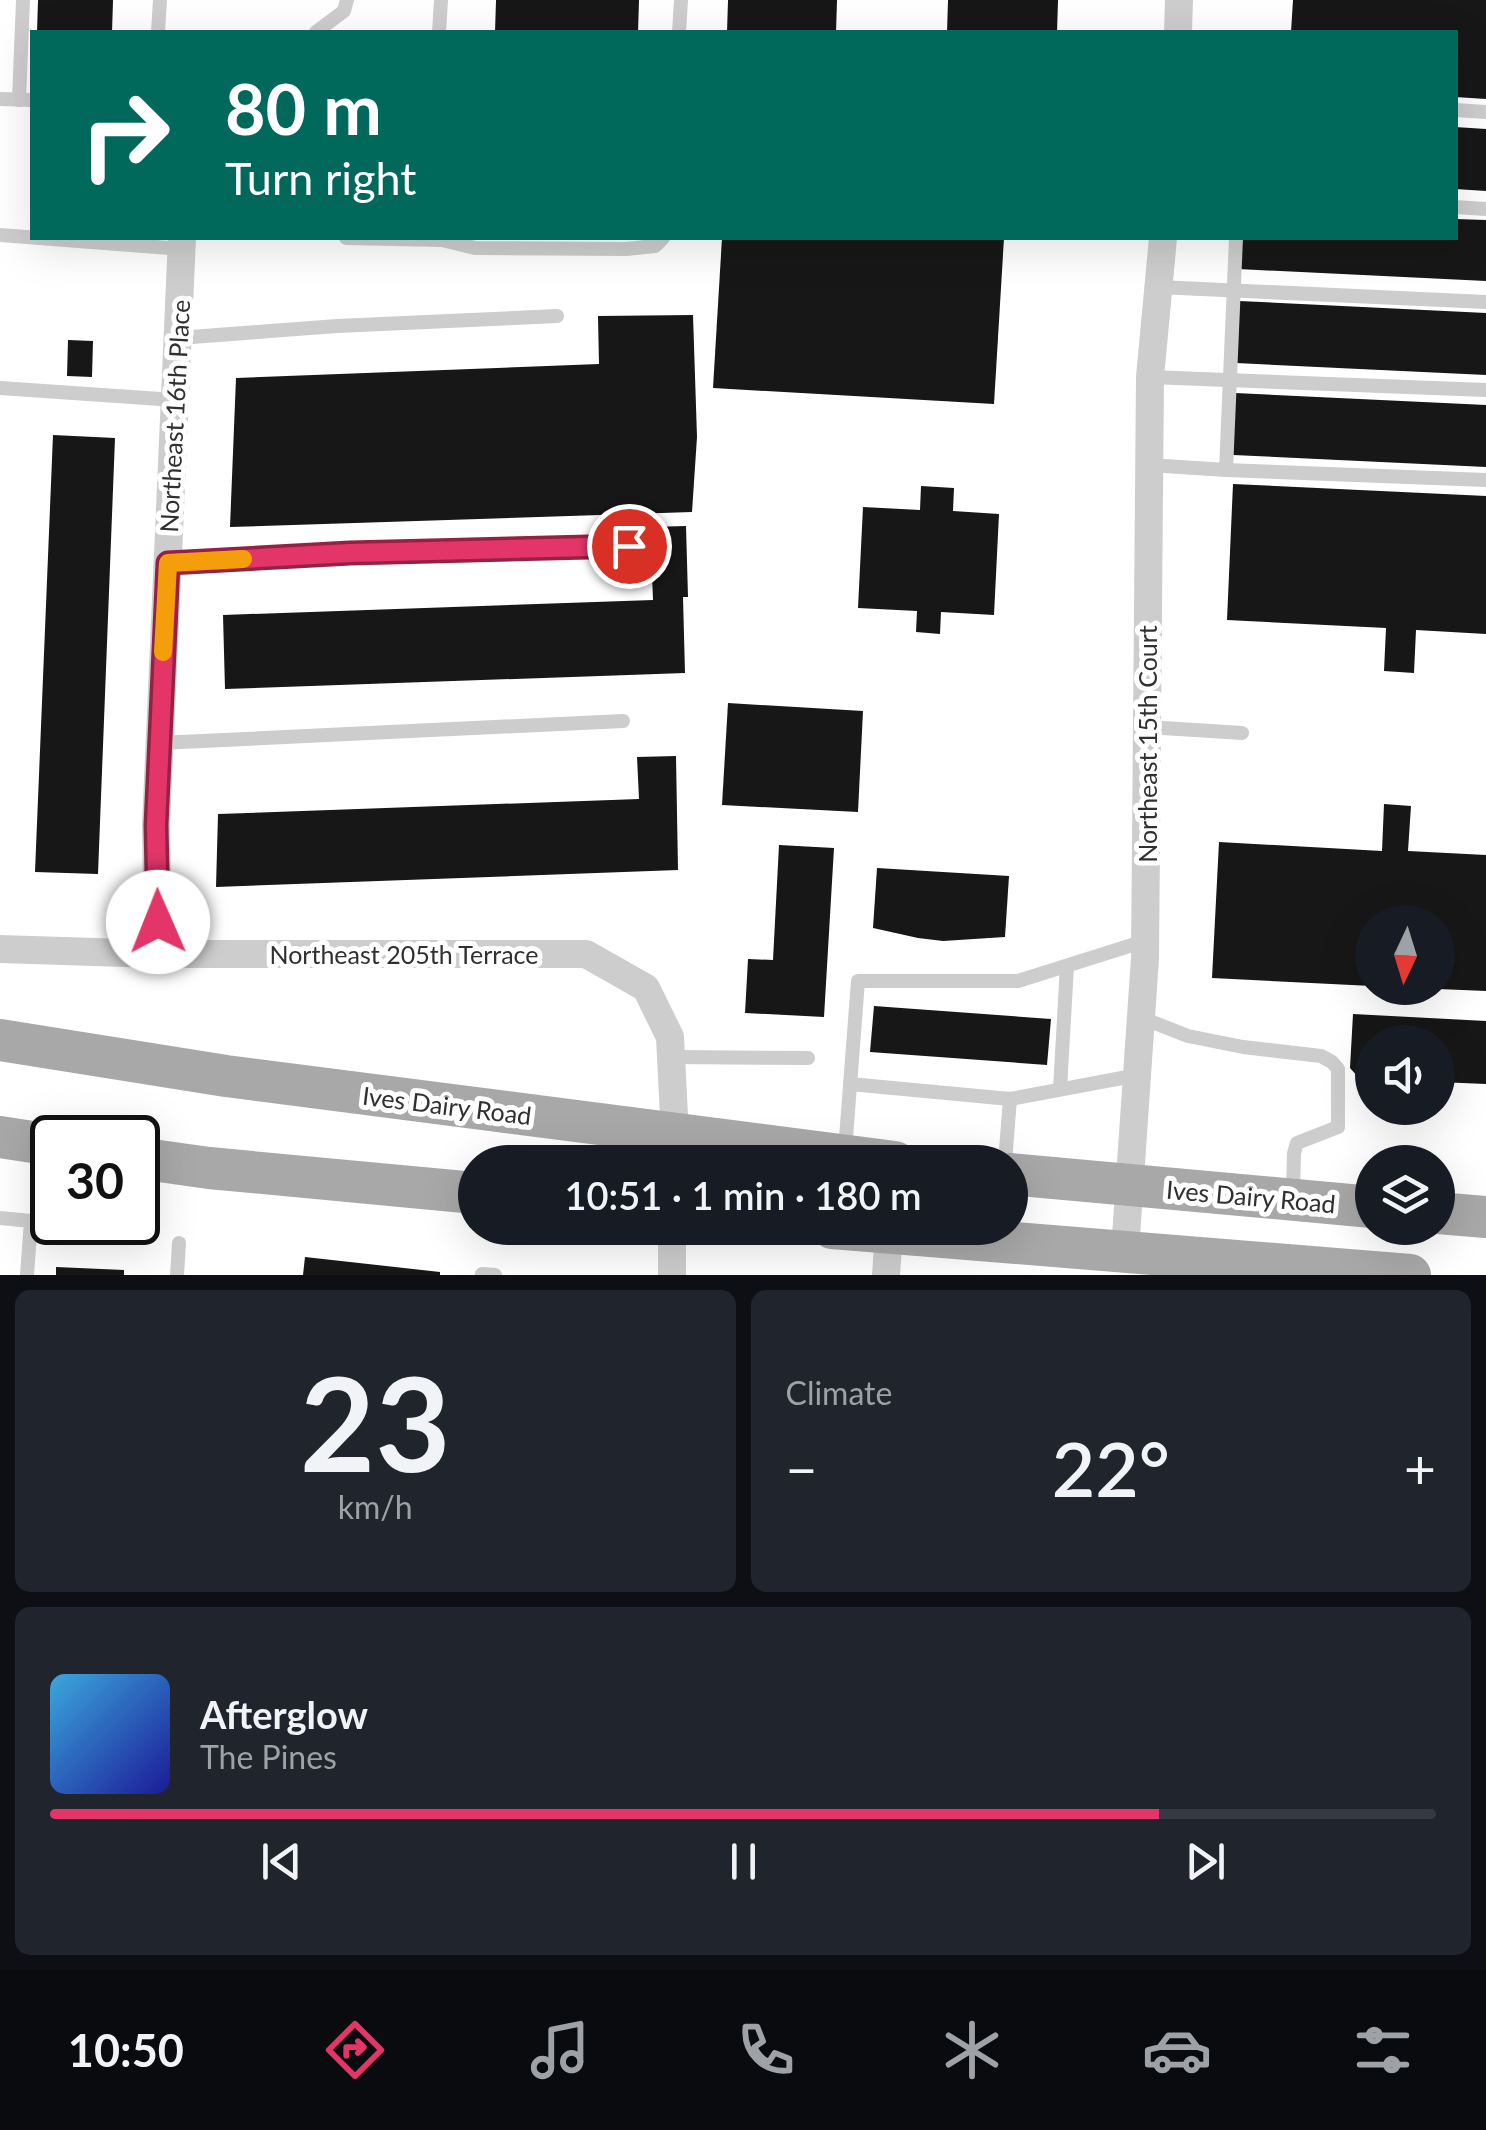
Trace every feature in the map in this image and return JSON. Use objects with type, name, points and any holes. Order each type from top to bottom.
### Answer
[{"type":"main road","name":"Ives Dairy Road","points":[[0,1040],[655,1145]]},
{"type":"main road","points":[[0,1137],[30,1142]]},
{"type":"main road","points":[[160,1161],[458,1191]]},
{"type":"main road","name":"Ives Dairy Road","points":[[1028,1176],[1355,1205]]},
{"type":"main road","points":[[1455,1214],[1486,1217]]},
{"type":"main road","points":[[888,1254],[1126,1251],[1410,1275]]},
{"type":"street","points":[[1178,30],[1179,0]]},
{"type":"street","name":"Northeast 15th Court","points":[[1126,1251],[1146,941],[1150,377],[1163,240]]},
{"type":"street","name":"Northeast 16th Place","points":[[158,954],[156,825],[182,243]]},
{"type":"street","name":"Northeast 205th Terrace","points":[[0,949],[158,954],[586,954],[646,988],[670,1037],[674,1145]]},
{"type":"street","points":[[672,1245],[672,1275]]},
{"type":"lane","points":[[0,98],[26,100],[24,0]]},
{"type":"lane","points":[[158,30],[160,0]]},
{"type":"lane","points":[[319,30],[344,10],[347,0]]},
{"type":"lane","points":[[439,30],[442,0]]},
{"type":"lane","points":[[679,30],[680,0]]},
{"type":"lane","points":[[1458,110],[1486,112]]},
{"type":"lane","points":[[1458,208],[1486,209]]},
{"type":"lane","points":[[0,236],[30,237]]},
{"type":"lane","points":[[104,240],[182,243]]},
{"type":"lane","points":[[448,240],[474,248],[626,249],[655,246],[661,240]]},
{"type":"lane","points":[[1226,470],[1236,240]]},
{"type":"lane","points":[[1158,287],[1486,302]]},
{"type":"lane","points":[[178,338],[557,316]]},
{"type":"lane","points":[[1150,377],[1486,390]]},
{"type":"lane","points":[[0,388],[175,400]]},
{"type":"lane","points":[[1149,465],[1486,480]]},
{"type":"lane","points":[[168,563],[350,553],[629,546]]},
{"type":"lane","points":[[159,743],[624,721]]},
{"type":"lane","points":[[1147,727],[1242,733]]},
{"type":"lane","points":[[845,1145],[858,981],[1018,981],[1146,941]]},
{"type":"lane","points":[[1060,1089],[1067,966]]},
{"type":"lane","points":[[1142,1018],[1188,1036],[1321,1056],[1338,1069],[1338,1127],[1296,1144],[1293,1200]]},
{"type":"lane","points":[[671,1056],[808,1058]]},
{"type":"lane","points":[[850,1084],[1010,1099],[1138,1076]]},
{"type":"lane","points":[[1006,1145],[1010,1099]]},
{"type":"lane","points":[[0,1218],[31,1221],[27,1275]]},
{"type":"lane","points":[[177,1275],[178,1244]]},
{"type":"building","points":[[38,0],[113,0],[112,30],[37,30]]},
{"type":"building","points":[[496,0],[639,0],[638,30],[495,30]]},
{"type":"building","points":[[728,0],[837,0],[836,30],[727,30]]},
{"type":"building","points":[[948,0],[1058,0],[1057,30],[947,30]]},
{"type":"building","points":[[1293,0],[1486,0],[1486,99],[1458,97],[1458,30],[1291,30]]},
{"type":"building","points":[[1458,127],[1486,129],[1486,191],[1458,189]]},
{"type":"building","points":[[1458,219],[1486,220],[1486,281],[1238,269],[1240,240],[1458,240]]},
{"type":"building","points":[[722,240],[1004,240],[994,404],[713,388]]},
{"type":"building","points":[[1239,301],[1486,313],[1486,375],[1236,363]]},
{"type":"building","points":[[693,315],[697,437],[692,512],[230,527],[236,378],[599,364],[598,316]]},
{"type":"building","points":[[68,340],[93,341],[92,377],[67,376]]},
{"type":"building","points":[[1235,393],[1486,405],[1486,467],[1233,455]]},
{"type":"building","points":[[53,435],[115,438],[98,874],[35,872]]},
{"type":"building","points":[[1233,484],[1486,496],[1486,634],[1416,630],[1414,673],[1384,671],[1386,628],[1227,620]]},
{"type":"building","points":[[921,486],[954,488],[953,511],[999,514],[994,615],[941,612],[940,634],[916,632],[917,611],[858,608],[863,507],[920,510]]},
{"type":"building","points":[[686,526],[685,673],[225,689],[223,615],[653,600],[650,527]]},
{"type":"building","points":[[728,703],[863,711],[858,812],[722,805]]},
{"type":"building","points":[[676,756],[678,870],[216,887],[218,814],[639,799],[637,757]]},
{"type":"building","points":[[1384,804],[1411,806],[1408,851],[1486,855],[1486,991],[1455,990],[1455,905],[1355,905],[1355,985],[1212,978],[1219,842],[1382,851]]},
{"type":"building","points":[[779,845],[834,848],[824,1017],[745,1013],[748,959],[773,960]]},
{"type":"building","points":[[877,868],[1009,876],[1005,937],[943,941],[873,928]]},
{"type":"building","points":[[874,1006],[1051,1019],[1047,1065],[870,1052]]},
{"type":"building","points":[[1353,1014],[1486,1021],[1486,1084],[1455,1083],[1455,1025],[1355,1025],[1355,1074],[1350,1068]]},
{"type":"building","points":[[305,1257],[440,1272],[440,1275],[303,1275]]},
{"type":"building","points":[[56,1267],[124,1270],[124,1275],[56,1275]]},
{"type":"slow traffic","points":[[163,652],[168,563],[243,559]]},
{"type":"route","points":[[158,922],[156,825],[168,563],[350,553],[629,546]]}]
